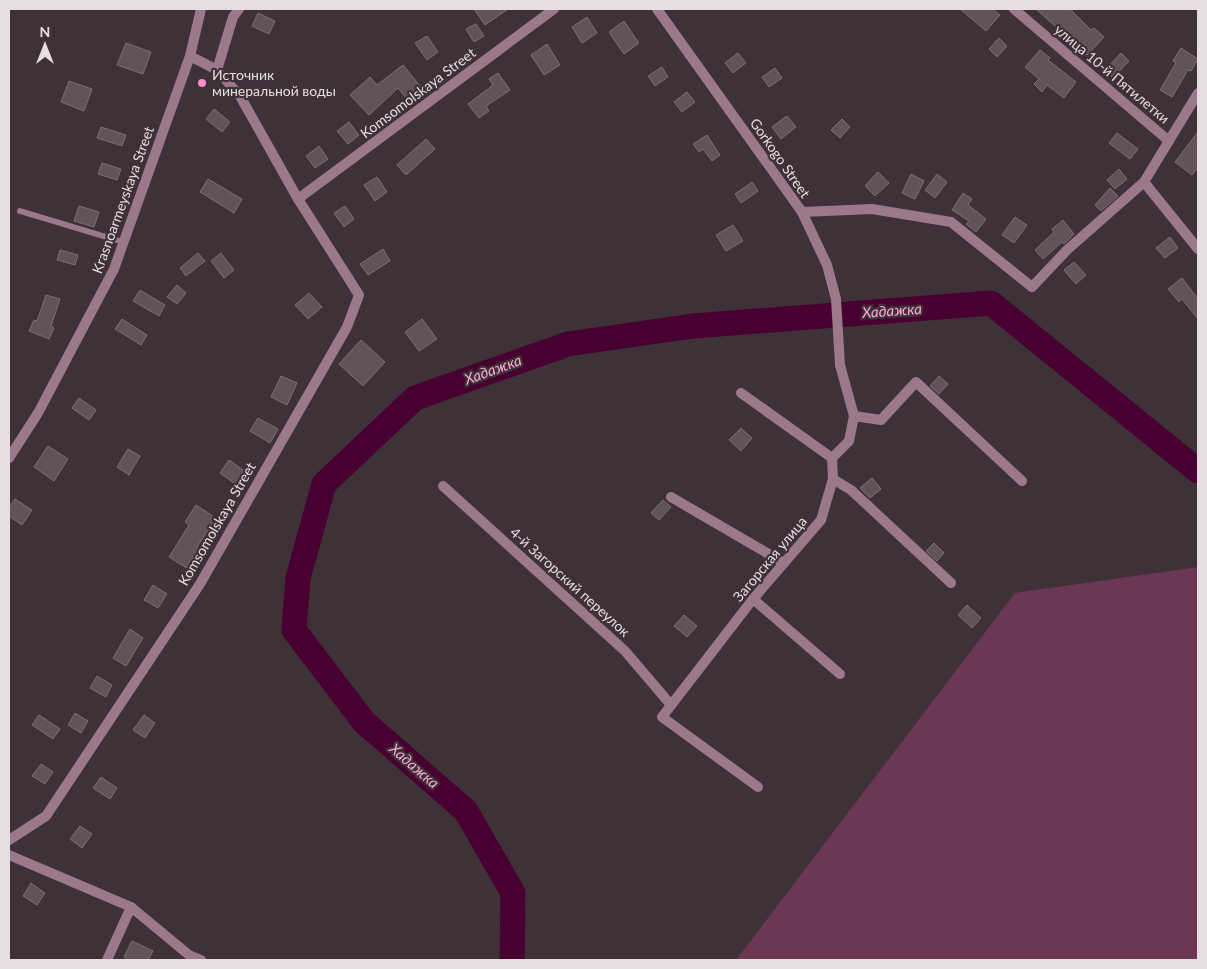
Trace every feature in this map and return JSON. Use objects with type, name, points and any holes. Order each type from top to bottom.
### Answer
[{"type":"street","name":"Krasnoarmeyskaya Street","points":[[9,458],[38,413],[114,269],[190,56],[201,9]]},
{"type":"street","points":[[190,56],[217,70],[234,17],[239,9]]},
{"type":"street","name":"Komsomolskaya Street","points":[[298,199],[554,9]]},
{"type":"street","name":"Gorkogo Street","points":[[658,9],[802,212],[872,209],[951,222],[1032,287],[1067,250],[1144,182]]},
{"type":"street","name":"улица 10-й Пятилетки","points":[[1014,9],[1169,141]]},
{"type":"street","name":"Komsomolskaya Street","points":[[9,840],[46,816],[200,584],[347,327],[359,295],[298,199],[240,96],[217,70]]},
{"type":"street","points":[[1198,93],[1144,182],[1198,249]]},
{"type":"street","points":[[741,393],[832,458],[849,441],[854,416],[840,365],[836,300],[827,265],[802,212]]},
{"type":"street","points":[[854,416],[881,420],[916,382],[1022,481]]},
{"type":"street","name":"Загорская улица","points":[[758,787],[662,717],[753,599],[821,520],[833,479],[832,458]]},
{"type":"street","points":[[833,479],[852,490],[951,583]]},
{"type":"street","name":"4-й Загорский переулок","points":[[443,486],[625,651],[671,705]]},
{"type":"street","points":[[671,497],[784,563]]},
{"type":"street","points":[[753,599],[840,674]]},
{"type":"street","points":[[10,858],[132,907],[189,955],[201,960]]},
{"type":"street","points":[[107,960],[132,907]]},
{"type":"lane","points":[[20,211],[124,242]]},
{"type":"shaded area","points":[[1198,567],[1198,960],[736,960],[1015,593]]},
{"type":"building","points":[[474,9],[508,9],[485,25]]},
{"type":"building","points":[[960,9],[993,9],[1000,15],[986,31]]},
{"type":"building","points":[[1036,9],[1070,9],[1091,30],[1094,28],[1104,37],[1087,55]]},
{"type":"building","points":[[258,13],[275,21],[269,34],[252,26]]},
{"type":"building","points":[[587,17],[597,33],[582,43],[572,27]]},
{"type":"building","points":[[624,21],[639,43],[624,54],[609,32]]},
{"type":"building","points":[[476,24],[484,36],[474,42],[466,29]]},
{"type":"building","points":[[427,36],[438,52],[427,60],[415,43]]},
{"type":"building","points":[[999,38],[1007,46],[997,57],[989,49]]},
{"type":"building","points":[[126,43],[151,52],[143,74],[117,65]]},
{"type":"building","points":[[547,44],[560,65],[544,75],[531,55]]},
{"type":"building","points":[[1181,48],[1198,59],[1191,71],[1188,70],[1172,97],[1160,90],[1176,63],[1173,61]]},
{"type":"building","points":[[1040,50],[1050,58],[1048,60],[1076,82],[1064,98],[1047,85],[1042,92],[1034,84],[1039,79],[1025,67]]},
{"type":"building","points":[[738,53],[746,63],[733,73],[725,63]]},
{"type":"building","points":[[1121,53],[1129,61],[1113,78],[1105,70]]},
{"type":"building","points":[[403,65],[421,87],[407,99],[398,88],[369,115],[350,95],[370,77],[377,85]]},
{"type":"building","points":[[662,67],[668,77],[655,86],[648,76]]},
{"type":"building","points":[[775,68],[782,78],[769,87],[762,77]]},
{"type":"building","points":[[498,73],[510,90],[486,106],[489,111],[479,118],[468,104],[493,85],[489,79]]},
{"type":"building","points":[[69,81],[92,89],[84,111],[61,102]]},
{"type":"building","points":[[687,92],[695,102],[682,112],[674,102]]},
{"type":"building","points":[[214,109],[230,122],[222,132],[206,119]]},
{"type":"building","points":[[787,116],[796,127],[781,139],[772,127]]},
{"type":"building","points":[[842,119],[850,127],[840,138],[831,130]]},
{"type":"building","points":[[349,122],[359,135],[348,144],[337,131]]},
{"type":"building","points":[[101,127],[126,135],[122,146],[97,138]]},
{"type":"building","points":[[1198,132],[1198,168],[1192,175],[1175,162]]},
{"type":"building","points":[[1117,133],[1138,149],[1130,159],[1109,143]]},
{"type":"building","points":[[707,135],[720,155],[712,161],[703,149],[699,152],[693,144]]},
{"type":"building","points":[[426,139],[435,149],[406,175],[397,165]]},
{"type":"building","points":[[319,146],[328,159],[315,168],[306,156]]},
{"type":"building","points":[[102,163],[121,169],[117,180],[98,174]]},
{"type":"building","points":[[1119,169],[1127,179],[1115,189],[1107,180]]},
{"type":"building","points":[[878,172],[889,183],[875,196],[865,186]]},
{"type":"building","points":[[911,174],[924,181],[915,199],[902,193]]},
{"type":"building","points":[[937,174],[947,182],[935,198],[925,190]]},
{"type":"building","points":[[377,177],[387,192],[375,201],[364,185]]},
{"type":"building","points":[[208,179],[242,199],[234,213],[200,192]]},
{"type":"building","points":[[752,182],[758,191],[741,203],[735,194]]},
{"type":"building","points":[[1110,188],[1118,196],[1101,211],[1095,205]]},
{"type":"building","points":[[963,193],[972,199],[968,205],[986,219],[976,232],[966,224],[969,221],[952,210]]},
{"type":"building","points":[[79,206],[99,212],[94,227],[74,221]]},
{"type":"building","points":[[345,206],[354,219],[344,227],[334,213]]},
{"type":"building","points":[[1015,217],[1027,225],[1014,243],[1002,235]]},
{"type":"building","points":[[1063,220],[1074,234],[1064,244],[1062,242],[1043,259],[1035,250],[1054,232],[1052,229]]},
{"type":"building","points":[[733,225],[743,241],[726,251],[716,235]]},
{"type":"building","points":[[1170,237],[1178,248],[1165,258],[1156,248]]},
{"type":"building","points":[[383,249],[390,261],[368,275],[360,264]]},
{"type":"building","points":[[60,250],[78,255],[75,265],[57,260]]},
{"type":"building","points":[[198,253],[205,261],[186,276],[180,268]]},
{"type":"building","points":[[221,253],[234,270],[224,278],[211,261]]},
{"type":"building","points":[[1074,262],[1086,275],[1076,284],[1064,270]]},
{"type":"building","points":[[1182,278],[1198,299],[1198,319],[1182,299],[1179,302],[1168,289]]},
{"type":"building","points":[[177,285],[186,293],[177,304],[167,297]]},
{"type":"building","points":[[140,290],[165,305],[159,316],[133,301]]},
{"type":"building","points":[[309,293],[322,307],[308,319],[295,305]]},
{"type":"building","points":[[46,295],[60,299],[51,326],[54,328],[49,339],[29,331],[34,320],[37,321]]},
{"type":"building","points":[[122,319],[147,335],[141,345],[115,329]]},
{"type":"building","points":[[422,319],[437,339],[419,351],[405,332]]},
{"type":"building","points":[[361,340],[385,362],[363,386],[339,364]]},
{"type":"building","points":[[281,376],[297,383],[287,405],[271,397]]},
{"type":"building","points":[[939,376],[948,384],[939,394],[930,386]]},
{"type":"building","points":[[79,398],[96,410],[89,420],[72,408]]},
{"type":"building","points":[[258,418],[278,429],[270,443],[250,431]]},
{"type":"building","points":[[741,428],[752,438],[741,451],[729,440]]},
{"type":"building","points":[[48,446],[68,459],[54,481],[34,467]]},
{"type":"building","points":[[128,449],[140,456],[129,475],[117,467]]},
{"type":"building","points":[[229,460],[250,475],[241,488],[220,473]]},
{"type":"building","points":[[872,478],[881,489],[870,498],[860,488]]},
{"type":"building","points":[[15,499],[32,510],[22,525],[9,516],[9,508]]},
{"type":"building","points":[[663,500],[671,507],[659,520],[651,513]]},
{"type":"building","points":[[196,505],[216,518],[197,547],[199,549],[187,568],[169,557],[189,525],[185,522]]},
{"type":"building","points":[[934,543],[944,553],[937,561],[926,551]]},
{"type":"building","points":[[153,585],[167,594],[158,608],[144,600]]},
{"type":"building","points":[[967,605],[981,618],[972,628],[958,615]]},
{"type":"building","points":[[684,615],[697,626],[687,637],[674,626]]},
{"type":"building","points":[[130,629],[143,638],[126,666],[113,658]]},
{"type":"building","points":[[97,676],[112,685],[106,697],[90,688]]},
{"type":"building","points":[[75,713],[88,721],[81,733],[68,725]]},
{"type":"building","points":[[39,715],[60,729],[53,739],[32,725]]},
{"type":"building","points":[[144,715],[155,723],[145,738],[133,730]]},
{"type":"building","points":[[41,764],[53,772],[45,784],[32,776]]},
{"type":"building","points":[[101,777],[117,788],[110,799],[93,788]]},
{"type":"building","points":[[80,826],[92,834],[82,848],[70,839]]},
{"type":"building","points":[[31,883],[45,893],[37,905],[23,896]]},
{"type":"building","points":[[132,941],[153,951],[148,960],[130,960],[124,957]]},
{"type":"waterway","name":"Хадажка","points":[[512,960],[513,893],[466,811],[364,722],[294,630],[298,578],[324,484],[415,398],[568,344],[693,326],[991,303],[1198,471]]},
{"type":"place","name":"Источник минеральной воды","points":[[202,83]]}]
